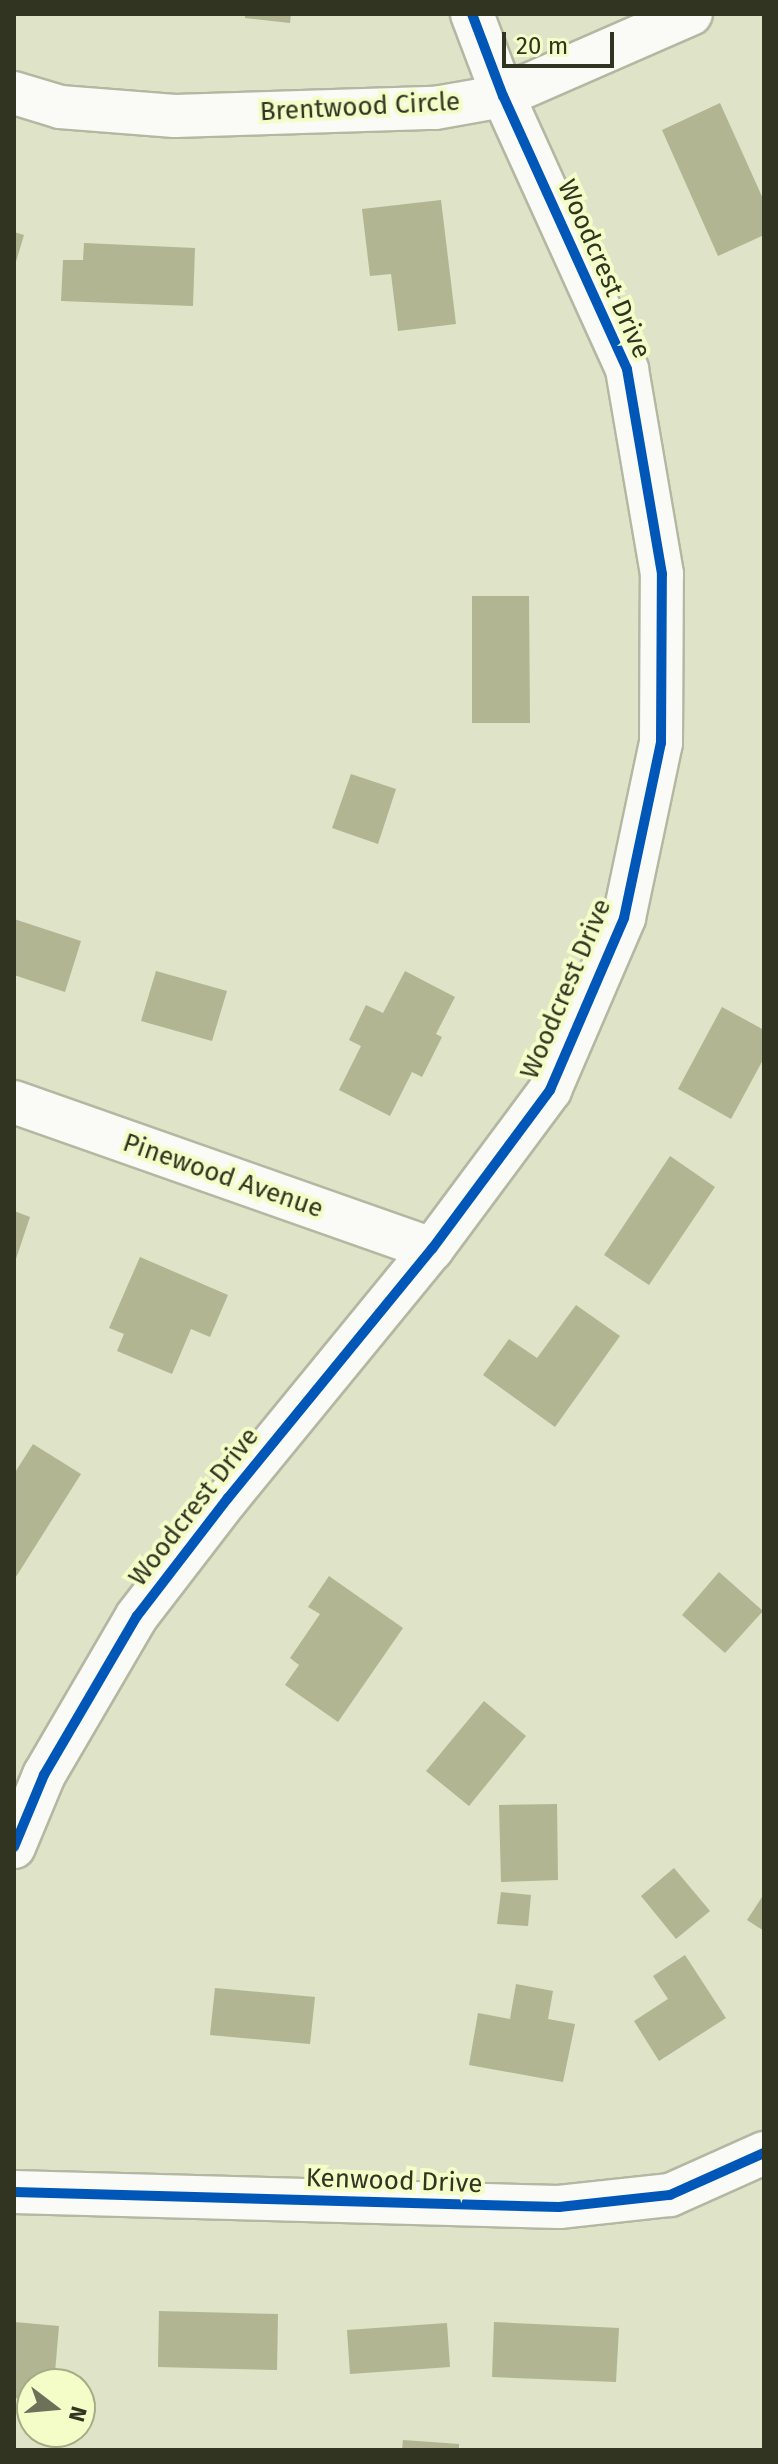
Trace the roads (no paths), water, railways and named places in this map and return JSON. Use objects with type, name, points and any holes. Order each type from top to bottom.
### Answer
[{"type":"street","name":"Woodcrest Drive","points":[[14,1847],[44,1775],[137,1616],[432,1249],[550,1090],[624,918],[661,743],[662,574],[627,369],[503,96],[472,14]]},
{"type":"street","name":"Brentwood Circle","points":[[14,93],[60,107],[175,116],[435,108],[503,96],[691,14]]},
{"type":"street","name":"Pinewood Avenue","points":[[14,1102],[432,1249]]},
{"type":"street","name":"Kenwood Drive","points":[[14,2192],[559,2207],[670,2195],[764,2153]]}]
